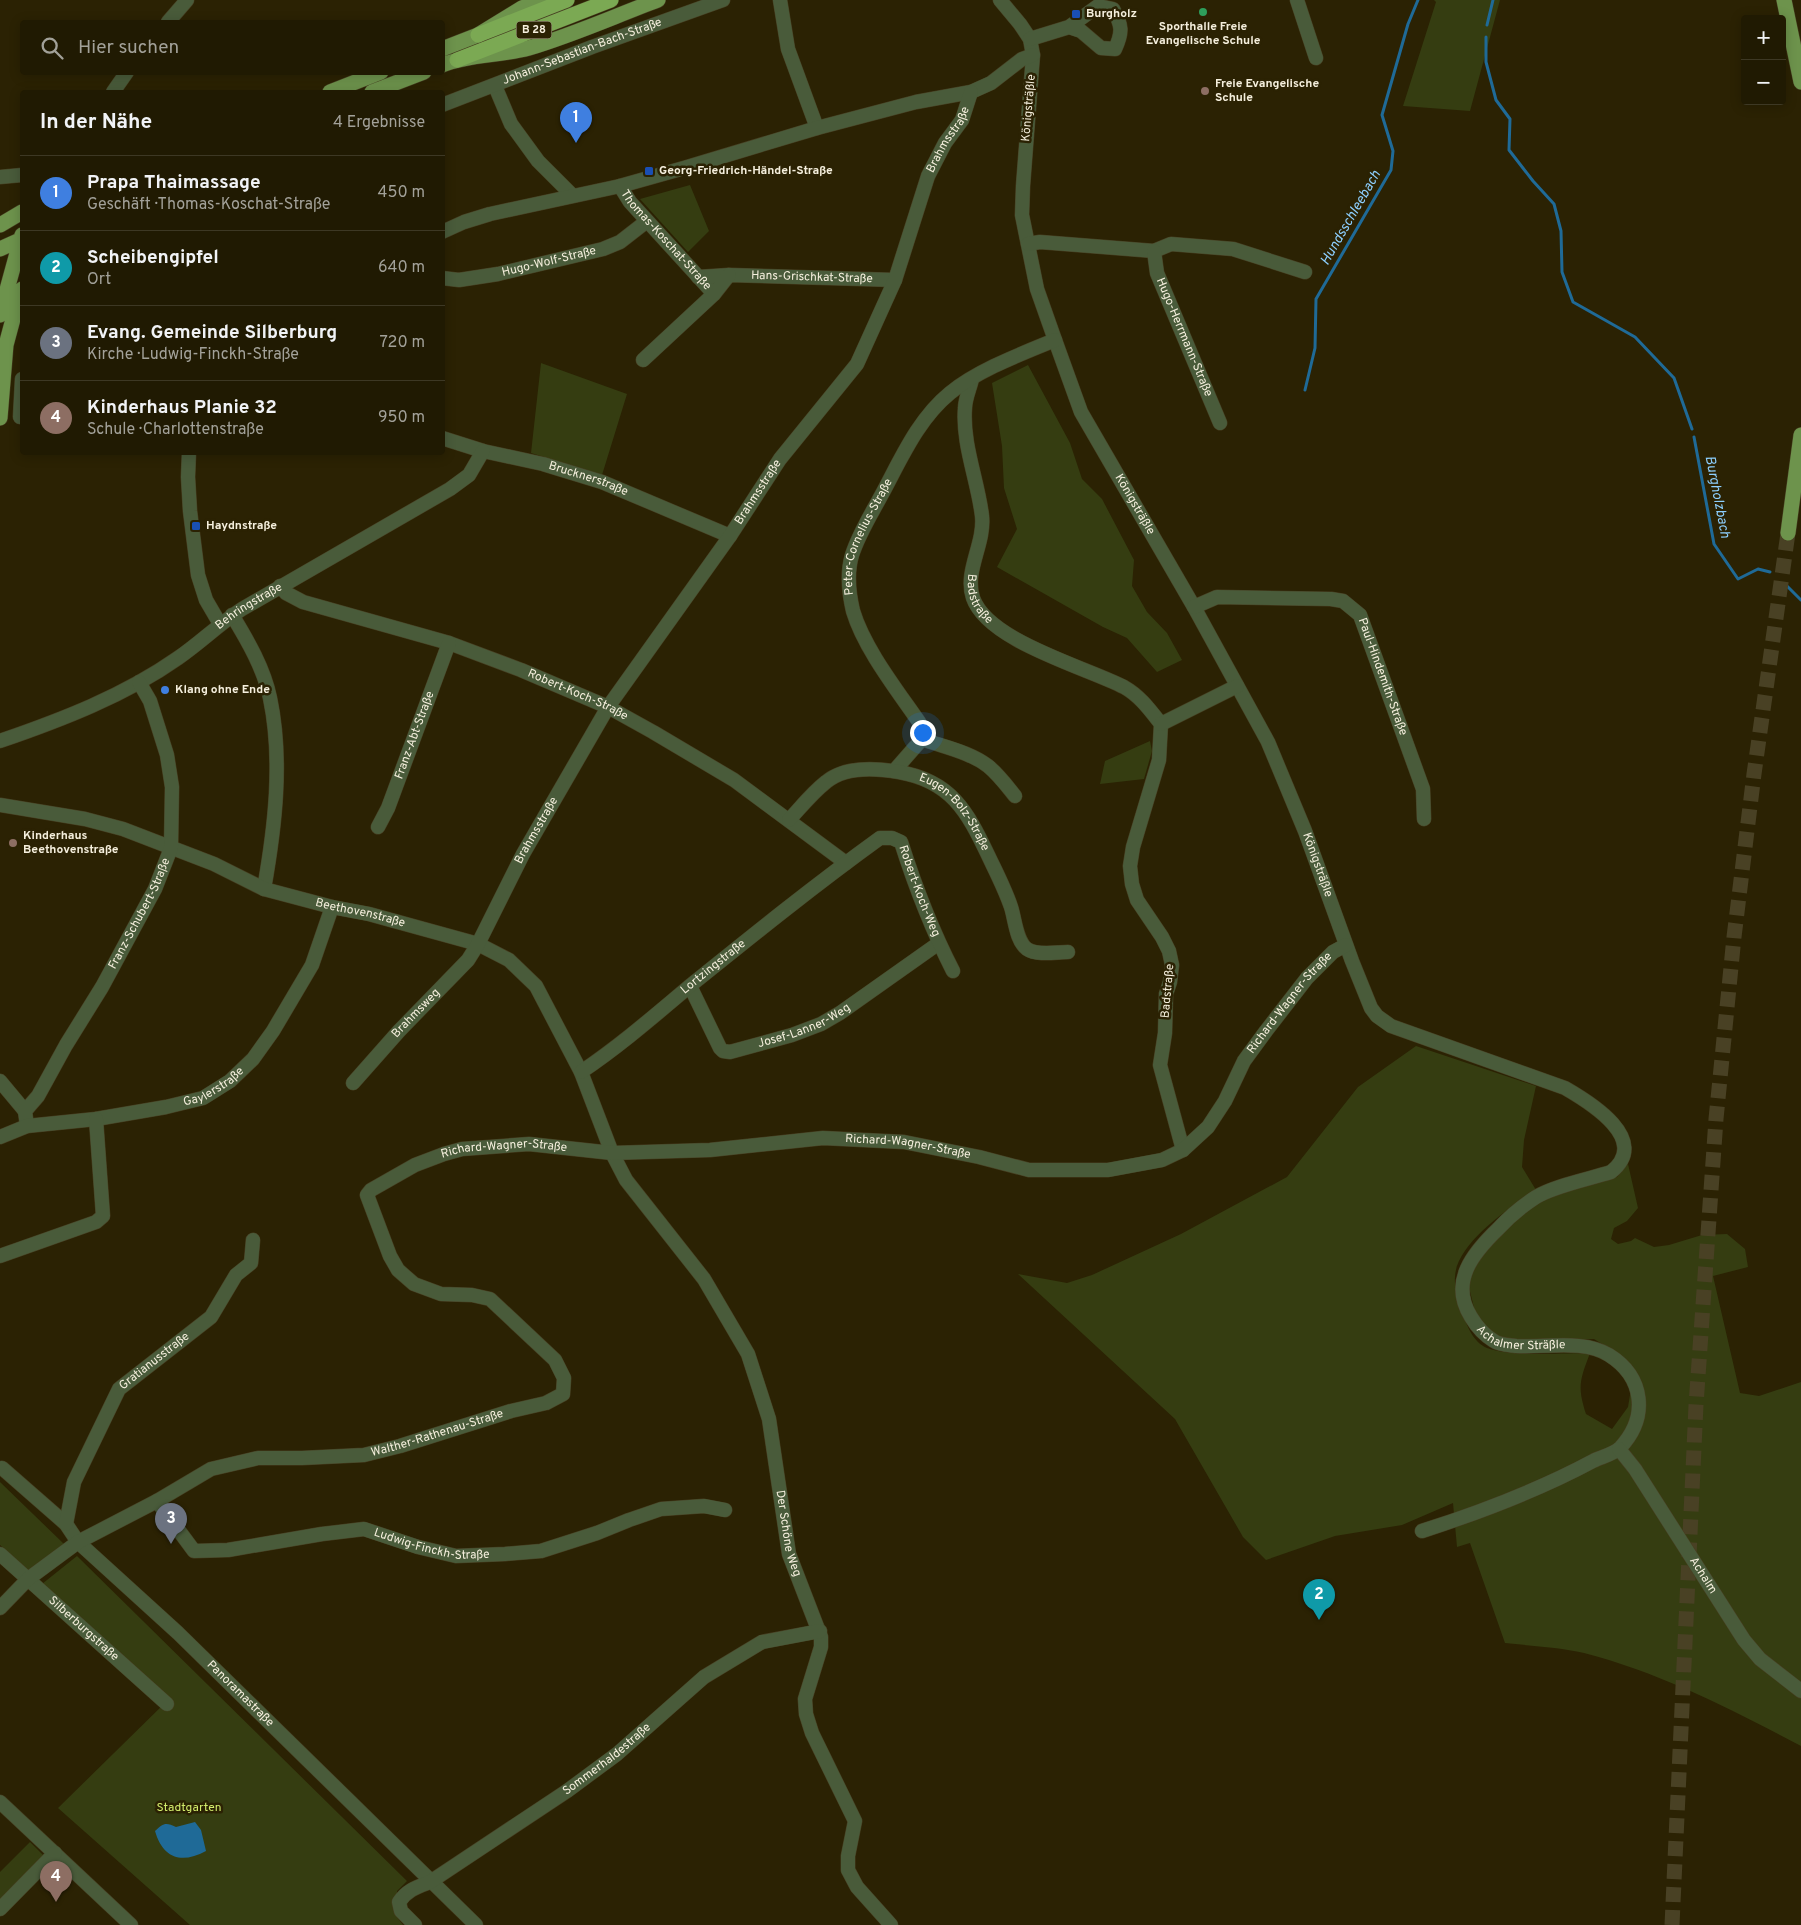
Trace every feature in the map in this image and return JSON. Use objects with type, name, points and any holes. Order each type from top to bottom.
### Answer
[{"type":"highway","name":"B 28","points":[[478,35],[567,0]]},
{"type":"highway","name":"B 28","points":[[450,62],[611,0]]},
{"type":"main road","points":[[478,35],[522,8],[541,0]]},
{"type":"main road","points":[[450,62],[506,54],[530,47],[658,0]]},
{"type":"main road","points":[[1784,0],[1801,82]]},
{"type":"main road","name":"B 28","points":[[445,48],[478,35]]},
{"type":"main road","points":[[335,90],[373,75]]},
{"type":"main road","points":[[377,90],[416,75]]},
{"type":"main road","points":[[0,249],[20,239]]},
{"type":"main road","points":[[0,417],[6,345],[20,250]]},
{"type":"main road","points":[[0,272],[4,279],[11,306]]},
{"type":"main road","points":[[11,306],[20,292]]},
{"type":"main road","points":[[1788,533],[1801,435]]},
{"type":"street","points":[[170,20],[187,0]]},
{"type":"street","name":"Johann-Sebastian-Bach-Straße","points":[[445,104],[592,47],[723,0]]},
{"type":"street","points":[[780,0],[788,49],[817,128]]},
{"type":"street","name":"Königsträßle","points":[[1000,0],[1030,39],[1033,55],[1022,207],[1037,288],[1081,412],[1194,607],[1272,751],[1305,831],[1346,945]]},
{"type":"street","points":[[1297,0],[1316,58]]},
{"type":"street","points":[[1030,39],[1069,27]]},
{"type":"street","name":"Brahmsstraße","points":[[478,944],[523,854],[608,707],[730,536],[780,459],[857,364],[895,280],[928,176],[945,143],[962,120],[971,92],[991,83],[1022,59],[1033,55]]},
{"type":"street","points":[[114,90],[125,75]]},
{"type":"street","points":[[495,86],[511,124],[538,161],[572,195]]},
{"type":"street","points":[[445,231],[464,222],[490,214],[620,186],[817,128],[916,102],[971,92]]},
{"type":"street","points":[[3,176],[20,175]]},
{"type":"street","name":"Thomas-Koschat-Straße","points":[[620,186],[630,202],[646,221],[714,294]]},
{"type":"street","name":"Hugo-Wolf-Straße","points":[[445,278],[459,280],[498,274],[603,249],[620,242],[646,221]]},
{"type":"street","points":[[1028,244],[1040,242],[1154,251],[1171,244],[1233,249],[1305,272]]},
{"type":"street","name":"Hugo-Herrmann-Straße","points":[[1154,251],[1157,273],[1220,423]]},
{"type":"street","points":[[643,360],[714,294],[729,276]]},
{"type":"street","name":"Hans-Grischkat-Straße","points":[[698,277],[895,280]]},
{"type":"street","points":[[972,379],[1007,360],[1055,340]]},
{"type":"street","name":"Badstraße","points":[[972,379],[964,406],[965,429],[983,519],[980,543],[970,582],[973,598],[981,612],[1002,631],[1057,659],[1124,687],[1143,701],[1161,724],[1159,760],[1133,846],[1130,866],[1132,884],[1138,900],[1162,937],[1169,951],[1172,965],[1166,994],[1165,1033],[1160,1065],[1183,1150]]},
{"type":"street","name":"Peter-Cornelius-Straße","points":[[922,740],[919,722],[861,634],[853,610],[849,572],[852,555],[863,530],[915,434],[935,406],[951,392],[972,379]]},
{"type":"street","points":[[0,417],[20,417]]},
{"type":"street","name":"Brucknerstraße","points":[[445,439],[483,451],[543,464],[602,482],[730,536]]},
{"type":"street","name":"Behringstraße","points":[[0,741],[101,703],[139,682],[177,658],[220,624],[280,586],[450,488],[469,475],[483,451]]},
{"type":"street","points":[[189,455],[190,511],[198,575],[206,600],[220,624]]},
{"type":"street","name":"Robert-Koch-Straße","points":[[280,586],[286,593],[303,602],[448,643],[521,670],[608,707],[722,773],[846,863]]},
{"type":"street","name":"Paul-Hindemith-Straße","points":[[1194,607],[1217,597],[1331,599],[1343,601],[1360,615],[1423,789],[1424,819]]},
{"type":"street","points":[[232,616],[262,671],[270,698],[274,732],[275,807],[264,889]]},
{"type":"street","name":"Franz-Abt-Straße","points":[[378,827],[388,808],[448,643]]},
{"type":"street","name":"Franz-Schubert-Straße","points":[[25,1110],[38,1096],[66,1045],[102,987],[155,889],[171,848],[172,788],[168,755],[150,701],[139,682]]},
{"type":"street","points":[[1161,724],[1237,686]]},
{"type":"street","points":[[894,771],[922,740],[968,755],[988,766],[1000,777],[1015,796]]},
{"type":"street","name":"Eugen-Bolz-Straße","points":[[789,820],[827,781],[846,771],[894,771],[928,780],[946,791],[971,820],[1007,894],[1020,941],[1033,952],[1068,952]]},
{"type":"street","name":"Beethovenstraße","points":[[0,805],[86,819],[123,829],[214,864],[264,889],[332,907],[369,914],[478,944],[509,960],[536,986],[581,1072],[612,1153]]},
{"type":"street","name":"Robert-Koch-Weg","points":[[846,863],[880,838],[892,838],[901,842],[939,943],[953,971]]},
{"type":"street","name":"Lortzingstraße","points":[[581,1072],[622,1044],[690,986],[846,863]]},
{"type":"street","name":"Gaylerstraße","points":[[0,1137],[27,1126],[96,1119],[166,1107],[203,1098],[230,1081],[253,1059],[273,1031],[312,965],[332,907]]},
{"type":"street","name":"Josef-Lanner-Weg","points":[[690,986],[720,1048],[723,1051],[730,1052],[798,1033],[821,1024],[840,1013],[939,943]]},
{"type":"street","name":"Brahmsweg","points":[[353,1083],[399,1031],[468,960],[478,944]]},
{"type":"street","name":"Richard-Wagner-Straße","points":[[371,1190],[415,1165],[462,1149],[529,1144],[612,1153],[710,1150],[823,1138],[904,1142],[979,1157],[1029,1170],[1108,1170],[1162,1160],[1183,1150],[1208,1127],[1225,1101],[1244,1061],[1307,978],[1333,952],[1346,945]]},
{"type":"street","name":"Achalmer Sträßle","points":[[1346,945],[1371,1008],[1384,1022],[1565,1088],[1586,1100],[1604,1114],[1617,1129],[1625,1146],[1623,1157],[1618,1166],[1611,1172],[1537,1196],[1509,1218],[1481,1245],[1470,1260],[1463,1278],[1463,1290],[1464,1300],[1472,1319],[1482,1332],[1496,1343],[1519,1346],[1588,1346],[1607,1354],[1620,1363],[1632,1376],[1637,1389],[1639,1403],[1637,1420],[1619,1449]]},
{"type":"street","points":[[0,1082],[25,1110],[27,1126]]},
{"type":"street","points":[[0,1256],[96,1222],[103,1216],[96,1119]]},
{"type":"street","name":"Der Schöne Weg","points":[[612,1153],[626,1180],[704,1280],[748,1354],[769,1419],[789,1554],[820,1631],[821,1647],[805,1699],[806,1714],[812,1733],[856,1821],[848,1856],[848,1870],[857,1887],[891,1925]]},
{"type":"street","name":"Walther-Rathenau-Straße","points":[[0,1608],[28,1579],[78,1542],[157,1501],[211,1469],[258,1458],[364,1455],[400,1446],[511,1411],[546,1403],[563,1394],[564,1378],[555,1360],[490,1299],[472,1295],[441,1294],[414,1284],[398,1270],[390,1256],[368,1199],[371,1190]]},
{"type":"street","name":"Gratianusstraße","points":[[66,1524],[74,1482],[119,1389],[211,1317],[222,1302],[236,1275],[251,1263],[253,1240]]},
{"type":"street","points":[[1422,1531],[1511,1500],[1619,1449]]},
{"type":"street","name":"Achalm","points":[[1619,1449],[1635,1469],[1744,1640],[1760,1659],[1801,1691]]},
{"type":"street","name":"Panoramastraße","points":[[2,1468],[66,1524],[78,1542],[178,1633],[476,1925]]},
{"type":"street","name":"Ludwig-Finckh-Straße","points":[[157,1501],[194,1551],[228,1550],[364,1528],[418,1547],[456,1556],[542,1551],[661,1509],[704,1506],[726,1510]]},
{"type":"street","name":"Silberburgstraße","points":[[0,1554],[167,1704]]},
{"type":"street","name":"Sommerhaldestraße","points":[[415,1925],[401,1911],[399,1902],[405,1894],[415,1887],[430,1882],[567,1791],[610,1760],[704,1677],[762,1642],[820,1631]]},
{"type":"street","points":[[0,1802],[131,1925]]},
{"type":"street","points":[[0,1908],[55,1853]]},
{"type":"green space","points":[[1434,0],[1500,0],[1470,111],[1403,106],[1436,2]]},
{"type":"green space","points":[[690,185],[709,231],[688,252],[640,199]]},
{"type":"green space","points":[[541,363],[627,394],[602,475],[531,453]]},
{"type":"green space","points":[[1028,365],[1070,443],[1082,479],[1102,499],[1134,560],[1132,586],[1147,612],[1167,633],[1182,660],[1157,672],[1127,638],[1103,627],[997,567],[1017,529],[1004,488],[1002,446],[992,383]]},
{"type":"green space","points":[[1150,741],[1152,751],[1144,779],[1100,784],[1105,761]]},
{"type":"green space","points":[[1416,1046],[1536,1086],[1524,1140],[1522,1167],[1536,1190],[1486,1227],[1474,1239],[1458,1264],[1455,1286],[1469,1329],[1478,1342],[1487,1348],[1523,1354],[1590,1353],[1581,1383],[1581,1396],[1586,1414],[1612,1429],[1628,1407],[1631,1389],[1641,1388],[1637,1374],[1626,1359],[1594,1339],[1497,1341],[1476,1316],[1467,1279],[1487,1244],[1537,1201],[1568,1190],[1617,1177],[1628,1164],[1638,1208],[1627,1221],[1614,1228],[1611,1239],[1618,1244],[1635,1238],[1654,1247],[1669,1245],[1702,1235],[1727,1234],[1745,1249],[1748,1267],[1713,1276],[1740,1393],[1759,1396],[1801,1382],[1801,1746],[1695,1693],[1613,1661],[1574,1651],[1505,1643],[1470,1543],[1457,1547],[1453,1503],[1402,1525],[1335,1536],[1266,1560],[1243,1537],[1175,1419],[1018,1274],[1067,1283],[1092,1275],[1181,1234],[1287,1177],[1358,1087]]},
{"type":"green space","points":[[0,1482],[64,1544],[28,1571],[0,1545]]},
{"type":"green space","name":"Stadtgarten","points":[[77,1556],[407,1881],[397,1891],[397,1917],[403,1925],[190,1925],[58,1808],[169,1699],[42,1584]]},
{"type":"green space","points":[[30,1842],[47,1859],[0,1905],[0,1872]]},
{"type":"water","points":[[195,1822],[201,1830],[206,1851],[181,1858],[168,1853],[163,1848],[155,1831],[160,1826],[170,1824],[176,1827]]},
{"type":"waterway","name":"Hundsschleebach","points":[[1305,390],[1315,348],[1316,299],[1391,170],[1393,151],[1382,115],[1408,24],[1418,0]]},
{"type":"waterway","name":"Burgholzbach","points":[[1487,25],[1493,0]]},
{"type":"waterway","name":"Burgholzbach","points":[[1486,37],[1486,62],[1496,100],[1510,119],[1509,150],[1554,204],[1561,231],[1562,272],[1573,302],[1635,337],[1674,378],[1692,429]]},
{"type":"waterway","name":"Burgholzbach","points":[[1694,437],[1714,544],[1738,579],[1758,569],[1770,572]]},
{"type":"waterway","name":"Burgholzbach","points":[[1787,586],[1801,600]]},
{"type":"tunnel","points":[[1672,1925],[1696,1405],[1716,1119],[1734,937],[1754,774],[1788,533]]},
{"type":"place","name":"Sporthalle Freie Evangelische Schule","points":[[1203,12]]},
{"type":"place","name":"Burgholz","points":[[1076,14]]},
{"type":"place","name":"Freie Evangelische Schule","points":[[1205,91]]},
{"type":"place","name":"Prapa Thaimassage","points":[[576,143]]},
{"type":"place","name":"Georg-Friedrich-Händel-Straße","points":[[649,171]]},
{"type":"place","name":"Haydnstraße","points":[[196,526]]},
{"type":"place","name":"Klang ohne Ende","points":[[165,690]]},
{"type":"place","name":"Kinderhaus Beethovenstraße","points":[[13,843]]},
{"type":"place","name":"Evang. Gemeinde Silberburg","points":[[171,1544]]},
{"type":"place","name":"Scheibengipfel","points":[[1319,1620]]},
{"type":"place","name":"Kinderhaus Planie 32","points":[[56,1902]]}]
